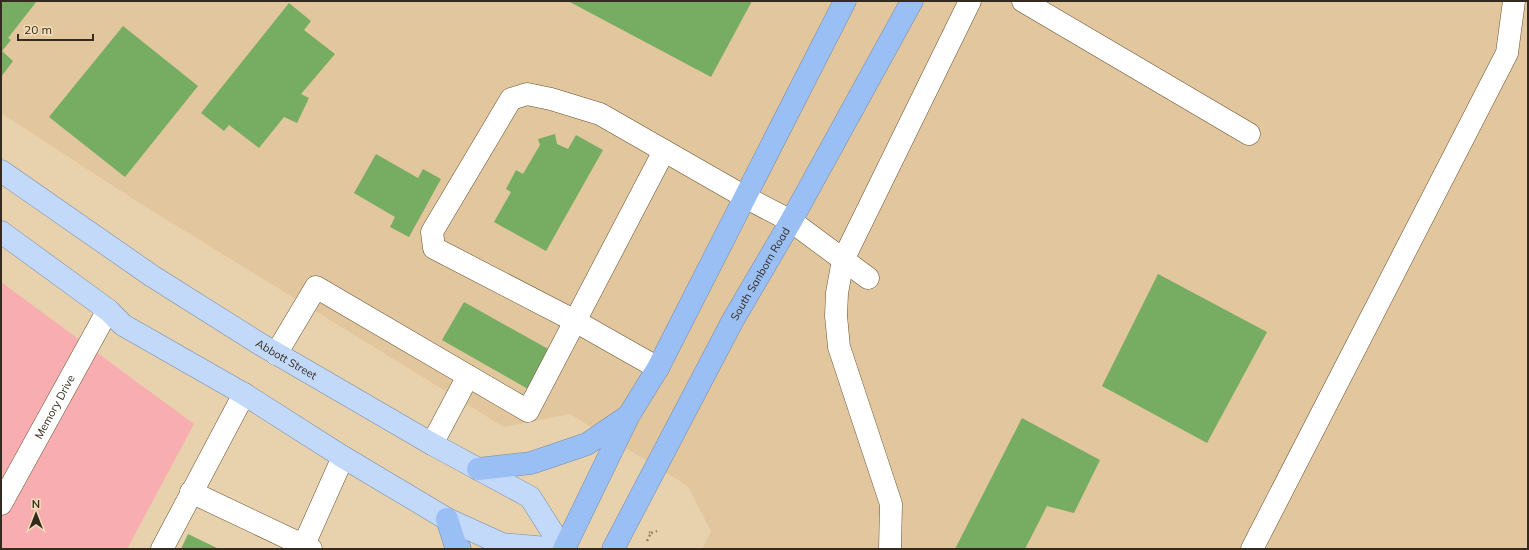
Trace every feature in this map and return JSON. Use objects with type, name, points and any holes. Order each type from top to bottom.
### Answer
[{"type":"highway","points":[[564,549],[629,415],[658,368],[846,1]]},
{"type":"highway","name":"South Sanborn Road","points":[[614,549],[733,320],[791,221],[912,1]]},
{"type":"highway","points":[[478,469],[531,463],[587,444],[629,415]]},
{"type":"highway","points":[[447,519],[455,544],[460,549]]},
{"type":"main road","name":"Abbott Street","points":[[1,171],[152,276],[276,354],[432,444],[530,497],[564,549]]},
{"type":"main road","points":[[1,232],[108,310],[123,325],[244,394],[343,457],[447,519],[502,544],[558,549]]},
{"type":"street","points":[[890,549],[890,504],[839,347],[836,316],[837,293],[843,260],[970,1]]},
{"type":"street","points":[[1023,1],[1249,134]]},
{"type":"street","points":[[1252,549],[1507,53],[1514,1]]},
{"type":"street","points":[[658,368],[575,321],[434,248],[432,232],[511,99],[527,94],[551,99],[600,114],[745,197],[791,221],[868,278]]},
{"type":"street","points":[[276,354],[316,287],[528,411],[664,151]]},
{"type":"street","name":"Memory Drive","points":[[1,504],[108,310]]},
{"type":"street","points":[[432,444],[468,376]]},
{"type":"street","points":[[162,549],[244,394]]},
{"type":"street","points":[[192,492],[306,548],[343,457]]},
{"type":"path","points":[[651,533],[657,531]]},
{"type":"shaded area","points":[[1,1],[1528,1],[1528,549],[702,549],[711,531],[688,486],[570,414],[504,427],[138,202],[1,113]]},
{"type":"shaded area","points":[[1,282],[194,424],[127,549],[1,549]]},
{"type":"building","points":[[1,1],[37,1],[8,38],[11,40],[2,51],[13,61],[1,77]]},
{"type":"building","points":[[568,1],[752,1],[711,77]]},
{"type":"building","points":[[289,3],[311,21],[304,30],[335,54],[301,94],[309,98],[297,123],[284,117],[259,148],[229,125],[224,131],[201,113]]},
{"type":"building","points":[[123,26],[198,86],[125,177],[49,117]]},
{"type":"building","points":[[555,134],[557,144],[568,149],[576,135],[603,150],[546,251],[494,222],[511,192],[506,189],[516,170],[523,174],[540,145],[538,139]]},
{"type":"building","points":[[376,154],[418,178],[423,169],[441,179],[409,237],[390,227],[395,217],[354,193]]},
{"type":"building","points":[[1158,274],[1267,332],[1207,443],[1102,386]]},
{"type":"building","points":[[464,302],[550,350],[528,389],[442,340]]},
{"type":"building","points":[[1022,418],[1100,460],[1074,513],[1047,506],[1025,549],[955,549]]},
{"type":"building","points":[[188,534],[219,549],[181,549]]}]
